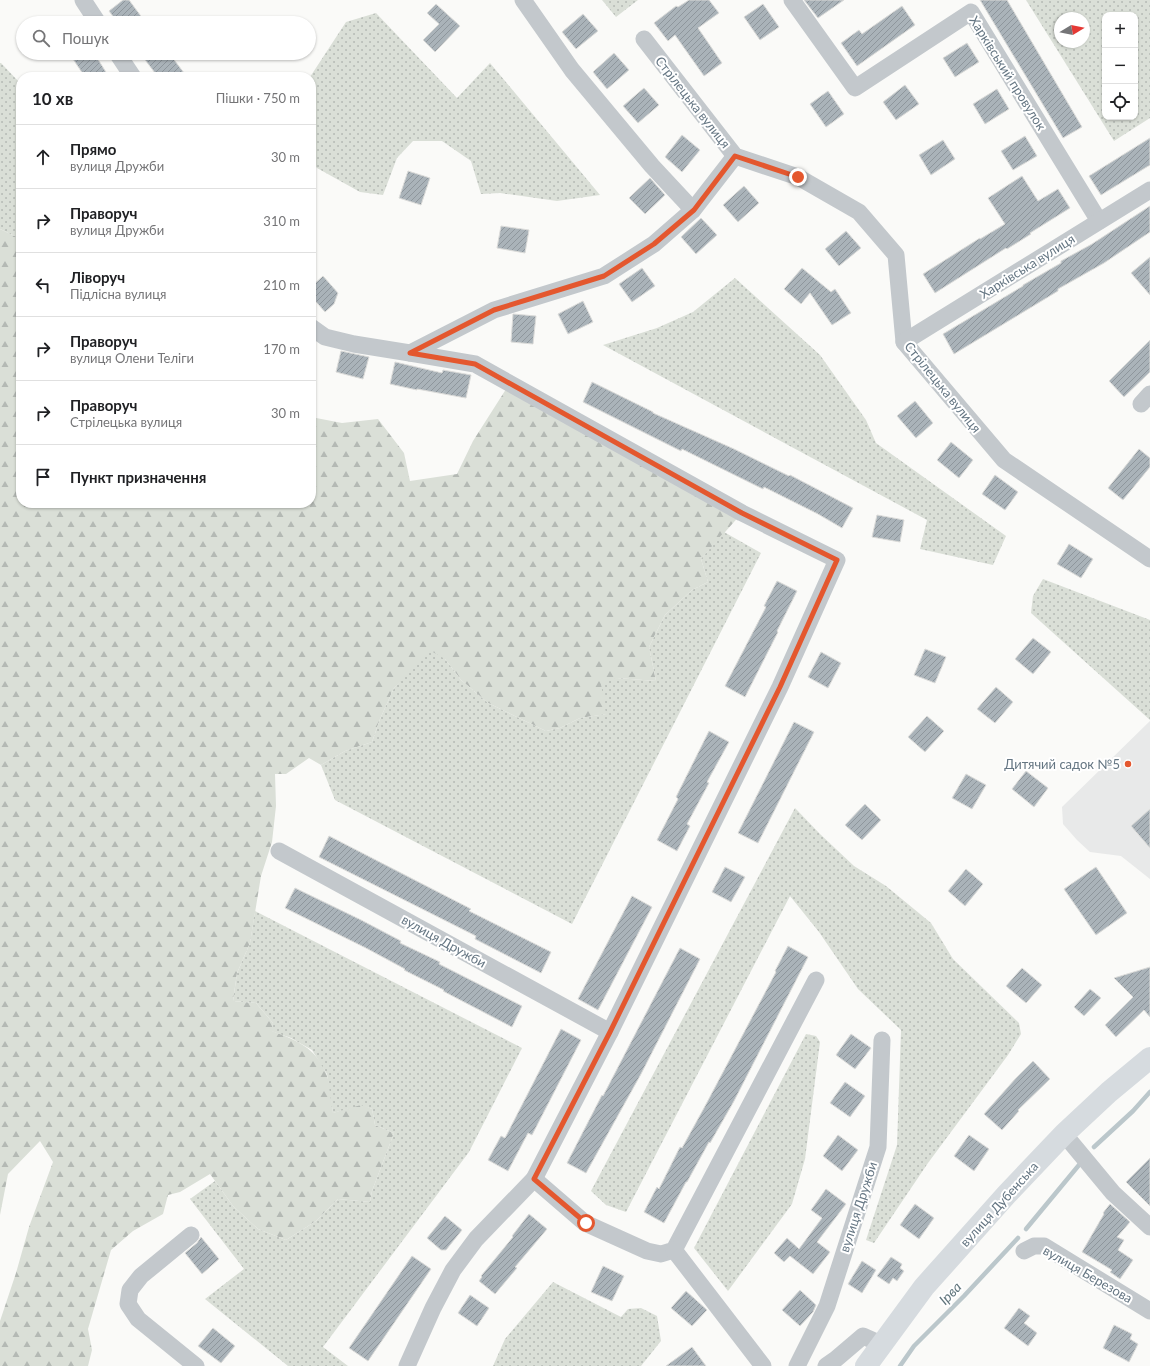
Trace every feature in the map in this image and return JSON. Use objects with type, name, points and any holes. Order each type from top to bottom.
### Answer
[{"type":"main road","name":"вулиця Дубенська","points":[[866,1366],[924,1287],[1007,1194],[1064,1134],[1109,1092],[1150,1058]]},
{"type":"street","points":[[83,0],[93,16]]},
{"type":"street","points":[[523,0],[572,70],[652,166],[694,210]]},
{"type":"street","name":"Харківський провулок","points":[[792,0],[855,88],[971,12],[1099,221]]},
{"type":"street","name":"Стрілецька вулиця","points":[[644,39],[735,156],[798,177],[859,212],[896,256],[904,342],[1004,460],[1150,559]]},
{"type":"street","points":[[122,60],[130,72]]},
{"type":"street","points":[[410,353],[494,310],[604,276],[654,244],[694,210],[735,156]]},
{"type":"street","name":"Харківська вулиця","points":[[904,342],[1150,190]]},
{"type":"street","points":[[316,331],[325,337],[354,344],[475,364],[742,513],[837,560],[780,687],[610,1032],[534,1179],[476,1239],[453,1270],[433,1308],[407,1366]]},
{"type":"street","name":"вулиця Дружби","points":[[279,851],[610,1032]]},
{"type":"street","points":[[534,1179],[586,1223],[646,1251],[661,1254],[674,1250],[816,980]]},
{"type":"street","name":"вулиця Дружби","points":[[797,1366],[827,1306],[878,1147],[882,1040]]},
{"type":"street","points":[[1064,1134],[1113,1193],[1150,1227]]},
{"type":"street","points":[[190,1235],[141,1276],[130,1290],[128,1304],[138,1318],[196,1366]]},
{"type":"street","name":"вулиця Березова","points":[[1024,1251],[1034,1246],[1044,1246],[1150,1311]]},
{"type":"street","points":[[674,1250],[763,1366]]},
{"type":"street","points":[[826,1366],[863,1336],[881,1344]]},
{"type":"shaded area","name":"Дитячий садок №5","points":[[1150,721],[1150,879],[1121,856],[1090,852],[1063,824],[1062,807]]},
{"type":"green space","points":[[602,0],[638,0],[616,17]]},
{"type":"green space","points":[[1026,0],[1150,0],[1150,118],[1114,141],[1056,48],[1090,48],[1090,12],[1054,12],[1054,45]]},
{"type":"green space","points":[[376,13],[457,98],[490,63],[600,195],[557,201],[500,193],[481,194],[471,161],[442,141],[413,141],[397,158],[383,195],[360,192],[317,168],[316,72],[313,72],[346,22]]},
{"type":"green space","points":[[1,63],[16,79],[16,237],[0,229]]},
{"type":"green space","points":[[0,229],[16,237],[16,508],[316,508],[316,418],[342,423],[378,419],[404,453],[410,481],[457,474],[473,441],[508,386],[742,513],[701,559],[708,582],[692,590],[665,615],[649,647],[656,681],[617,678],[607,714],[580,718],[560,728],[546,731],[488,703],[461,680],[445,659],[407,676],[394,688],[380,719],[372,742],[345,751],[321,765],[309,758],[286,774],[275,774],[276,806],[272,842],[261,876],[250,943],[237,973],[233,1001],[256,1003],[273,1023],[272,1031],[297,1041],[316,1057],[322,1064],[326,1073],[331,1092],[333,1113],[361,1104],[372,1109],[375,1125],[394,1133],[372,1191],[370,1202],[338,1199],[316,1221],[286,1240],[258,1229],[233,1206],[210,1174],[180,1192],[168,1195],[163,1214],[133,1231],[111,1250],[88,1329],[92,1350],[88,1366],[0,1366],[0,1321],[29,1227],[53,1162],[40,1141],[8,1174],[0,1215]]},
{"type":"green space","points":[[735,278],[820,355],[866,420],[876,443],[1006,536],[993,565],[920,549],[927,520],[603,345],[657,328],[693,312]]},
{"type":"green space","points":[[724,532],[761,553],[572,924],[335,800],[321,765],[345,751],[372,742],[380,719],[394,688],[431,651],[445,659],[461,680],[488,703],[546,731],[560,728],[580,718],[606,714],[601,684],[617,678],[656,681],[649,647],[665,615],[692,590],[708,582],[701,559]]},
{"type":"green space","points":[[1043,579],[1150,620],[1150,720],[1031,613],[1033,596]]},
{"type":"green space","points":[[795,808],[854,866],[886,886],[931,923],[953,959],[1019,1023],[1021,1034],[1008,1055],[928,1163],[874,1243],[866,1240],[897,1145],[901,1030],[858,989],[819,932],[790,896],[626,1212],[606,1205],[591,1191]]},
{"type":"green space","points":[[255,911],[522,1048],[469,1152],[323,1347],[348,1366],[288,1366],[205,1299],[244,1269],[190,1199],[215,1181],[233,1206],[258,1229],[286,1240],[316,1221],[338,1199],[370,1202],[372,1191],[394,1133],[375,1125],[372,1109],[361,1105],[333,1113],[327,1074],[312,1050],[291,1038],[271,1031],[273,1023],[256,1003],[233,1001],[237,973],[250,943]]},
{"type":"green space","points":[[806,1034],[816,1036],[820,1042],[805,1159],[792,1204],[728,1291],[694,1248]]},
{"type":"green space","points":[[553,1282],[621,1317],[628,1309],[641,1308],[657,1316],[661,1341],[641,1366],[493,1366],[505,1339]]},
{"type":"building","points":[[123,0],[129,0],[141,16],[113,16],[109,11]]},
{"type":"building","points":[[689,0],[709,0],[719,13],[698,28],[722,63],[704,76],[675,35],[668,41],[654,23],[676,6],[678,7]]},
{"type":"building","points":[[804,0],[844,0],[818,18]]},
{"type":"building","points":[[980,0],[1007,0],[1082,127],[1063,138]]},
{"type":"building","points":[[436,4],[460,26],[435,52],[423,40],[439,24],[427,13]]},
{"type":"building","points":[[763,4],[779,27],[760,40],[744,17]]},
{"type":"building","points":[[902,6],[915,25],[857,66],[841,43],[859,30],[862,34]]},
{"type":"building","points":[[583,14],[598,31],[576,49],[562,32]]},
{"type":"building","points":[[967,43],[979,62],[955,77],[943,58]]},
{"type":"building","points":[[614,53],[629,70],[607,89],[593,72]]},
{"type":"building","points":[[74,60],[98,60],[106,72],[82,72]]},
{"type":"building","points":[[145,60],[174,60],[183,72],[154,72]]},
{"type":"building","points":[[905,85],[919,104],[896,120],[883,102]]},
{"type":"building","points":[[644,88],[659,105],[638,123],[623,106]]},
{"type":"building","points":[[997,89],[1009,109],[985,124],[973,104]]},
{"type":"building","points":[[828,91],[844,114],[826,127],[810,104]]},
{"type":"building","points":[[682,135],[700,150],[682,172],[665,157]]},
{"type":"building","points":[[1025,136],[1037,156],[1013,170],[1001,151]]},
{"type":"building","points":[[1150,138],[1150,165],[1101,195],[1089,176]]},
{"type":"building","points":[[943,140],[955,159],[931,175],[919,155]]},
{"type":"building","points":[[408,171],[430,178],[421,205],[399,198]]},
{"type":"building","points":[[1022,176],[1038,201],[1058,189],[1070,208],[1030,233],[1031,234],[935,293],[923,274],[1005,224],[988,198]]},
{"type":"building","points":[[650,178],[665,195],[645,214],[629,198]]},
{"type":"building","points":[[744,186],[759,203],[738,222],[723,205]]},
{"type":"building","points":[[1150,206],[1150,232],[1104,263],[1058,289],[1058,291],[954,354],[943,334],[1061,263],[1061,261],[1092,244]]},
{"type":"building","points":[[701,218],[717,235],[696,254],[681,237]]},
{"type":"building","points":[[501,226],[529,230],[525,253],[497,248]]},
{"type":"building","points":[[846,231],[861,248],[839,266],[825,249]]},
{"type":"building","points":[[1150,257],[1150,295],[1131,273]]},
{"type":"building","points":[[642,268],[655,286],[632,302],[619,284]]},
{"type":"building","points":[[802,268],[831,292],[835,289],[851,313],[832,325],[810,293],[801,304],[784,289]]},
{"type":"building","points":[[323,276],[338,293],[334,304],[325,312],[316,302],[316,282]]},
{"type":"building","points":[[583,301],[593,322],[568,334],[558,314]]},
{"type":"building","points":[[513,314],[536,316],[533,344],[511,342]]},
{"type":"building","points":[[1150,340],[1150,372],[1124,397],[1109,381]]},
{"type":"building","points":[[341,351],[369,357],[363,379],[336,372]]},
{"type":"building","points":[[395,362],[442,373],[443,370],[471,375],[466,398],[390,384]]},
{"type":"building","points":[[592,382],[653,413],[734,449],[789,476],[790,475],[853,508],[842,528],[818,514],[764,487],[763,489],[682,449],[681,451],[583,402]]},
{"type":"building","points":[[915,401],[933,423],[916,438],[897,416]]},
{"type":"building","points":[[951,442],[973,460],[959,478],[937,460]]},
{"type":"building","points":[[1139,449],[1150,458],[1150,467],[1123,500],[1108,488]]},
{"type":"building","points":[[995,475],[1018,492],[1005,510],[982,494]]},
{"type":"building","points":[[877,515],[904,520],[900,542],[872,537]]},
{"type":"building","points":[[1069,544],[1093,559],[1081,578],[1057,564]]},
{"type":"building","points":[[777,581],[797,591],[745,697],[725,686],[766,607],[764,606]]},
{"type":"building","points":[[1033,638],[1051,652],[1033,674],[1015,659]]},
{"type":"building","points":[[925,649],[946,657],[935,683],[914,675]]},
{"type":"building","points":[[821,652],[841,663],[828,688],[808,677]]},
{"type":"building","points":[[996,687],[1013,702],[995,723],[977,709]]},
{"type":"building","points":[[927,716],[944,731],[925,752],[908,737]]},
{"type":"building","points":[[794,722],[814,732],[758,843],[738,833]]},
{"type":"building","points":[[709,731],[729,742],[707,782],[709,783],[687,824],[690,826],[677,851],[657,840],[678,799],[676,797]]},
{"type":"building","points":[[1026,771],[1048,788],[1034,807],[1012,789]]},
{"type":"building","points":[[966,774],[986,785],[972,809],[952,798]]},
{"type":"building","points":[[865,804],[881,820],[862,840],[845,825]]},
{"type":"building","points":[[1150,809],[1150,848],[1131,826]]},
{"type":"building","points":[[329,836],[471,909],[469,911],[551,952],[541,973],[475,939],[476,936],[319,857]]},
{"type":"building","points":[[725,867],[745,877],[731,902],[712,892]]},
{"type":"building","points":[[1096,867],[1127,913],[1096,935],[1064,889]]},
{"type":"building","points":[[966,869],[983,884],[965,906],[948,891]]},
{"type":"building","points":[[295,888],[361,920],[401,941],[400,943],[440,962],[439,964],[522,1006],[512,1027],[404,970],[405,969],[366,948],[285,908]]},
{"type":"building","points":[[632,896],[652,907],[598,1010],[578,999]]},
{"type":"building","points":[[788,946],[808,957],[734,1101],[686,1182],[664,1223],[644,1212],[657,1187],[659,1189],[680,1147],[682,1148],[704,1108],[776,972],[775,971]]},
{"type":"building","points":[[680,948],[700,959],[641,1074],[586,1173],[567,1163]]},
{"type":"building","points":[[1150,967],[1150,1017],[1144,1010],[1116,1037],[1105,1025],[1133,997],[1114,978]]},
{"type":"building","points":[[1022,968],[1042,985],[1026,1003],[1006,986]]},
{"type":"building","points":[[1090,989],[1101,998],[1084,1016],[1074,1007]]},
{"type":"building","points":[[561,1029],[581,1040],[532,1135],[528,1133],[508,1171],[488,1160],[501,1136],[505,1138]]},
{"type":"building","points":[[851,1034],[871,1048],[855,1069],[836,1055]]},
{"type":"building","points":[[1033,1061],[1050,1079],[1018,1110],[1019,1111],[1002,1130],[984,1114]]},
{"type":"building","points":[[845,1082],[865,1096],[850,1117],[830,1103]]},
{"type":"building","points":[[838,1135],[858,1150],[842,1171],[823,1156]]},
{"type":"building","points":[[969,1135],[989,1149],[974,1171],[954,1156]]},
{"type":"building","points":[[1150,1158],[1150,1206],[1126,1182]]},
{"type":"building","points":[[826,1189],[846,1204],[817,1242],[830,1252],[813,1274],[790,1256],[784,1262],[774,1253],[787,1238],[799,1249],[822,1218],[811,1210]]},
{"type":"building","points":[[915,1204],[934,1218],[919,1239],[900,1225]]},
{"type":"building","points":[[1110,1204],[1130,1222],[1117,1237],[1124,1240],[1118,1250],[1133,1260],[1120,1279],[1110,1272],[1112,1270],[1082,1252],[1104,1214],[1103,1213]]},
{"type":"building","points":[[529,1214],[547,1229],[515,1267],[517,1268],[495,1294],[479,1281],[482,1277],[481,1276],[513,1237],[512,1236]]},
{"type":"building","points":[[445,1216],[462,1230],[446,1250],[441,1250],[427,1238]]},
{"type":"building","points":[[201,1237],[219,1259],[202,1274],[185,1253],[197,1243]]},
{"type":"building","points":[[412,1256],[431,1269],[368,1361],[349,1348]]},
{"type":"building","points":[[891,1257],[902,1264],[900,1268],[904,1271],[897,1281],[893,1278],[889,1284],[877,1276]]},
{"type":"building","points":[[862,1261],[876,1270],[862,1293],[848,1284]]},
{"type":"building","points":[[603,1266],[624,1276],[612,1301],[591,1292]]},
{"type":"building","points":[[800,1290],[816,1305],[813,1312],[800,1326],[782,1310]]},
{"type":"building","points":[[686,1291],[707,1310],[692,1326],[671,1308]]},
{"type":"building","points":[[470,1295],[489,1308],[477,1326],[458,1313]]},
{"type":"building","points":[[1019,1308],[1030,1316],[1024,1323],[1037,1333],[1028,1346],[1004,1328]]},
{"type":"building","points":[[1114,1325],[1132,1334],[1130,1339],[1138,1344],[1129,1362],[1103,1348]]},
{"type":"building","points":[[213,1328],[235,1346],[221,1363],[198,1346]]},
{"type":"building","points":[[692,1347],[706,1366],[666,1366]]},
{"type":"waterway","name":"Ірва","points":[[1094,1147],[1133,1111],[1150,1092]]},
{"type":"waterway","name":"Ірва","points":[[1026,1229],[1079,1165]]},
{"type":"waterway","name":"Ірва","points":[[900,1366],[914,1346],[964,1296],[1018,1238]]},
{"type":"place","name":"Дитячий садок №5","points":[[1128,764]]},
{"type":"route","points":[[586,1223],[534,1179],[610,1032],[780,687],[837,560],[742,513],[475,364],[410,353],[494,310],[604,276],[654,244],[694,210],[735,156],[798,177]]}]
